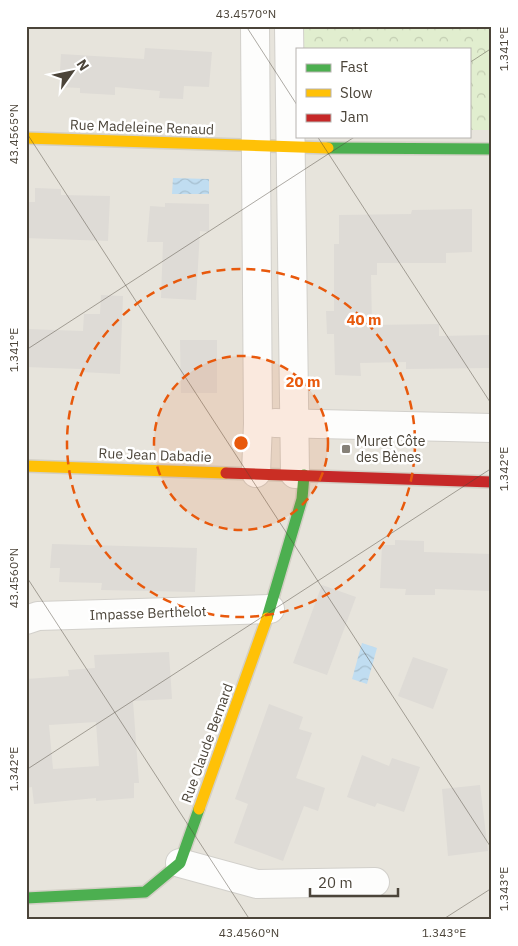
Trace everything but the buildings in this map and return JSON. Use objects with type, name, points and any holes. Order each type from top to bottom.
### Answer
[{"type":"street","points":[[255,26],[258,424],[256,473]]},
{"type":"street","points":[[289,26],[293,423],[299,474]]},
{"type":"street","name":"Rue Madeleine Renaud","points":[[26,138],[257,147],[492,149]]},
{"type":"street","points":[[258,424],[293,423],[492,428]]},
{"type":"street","name":"Rue Jean Dabadie","points":[[26,466],[492,482]]},
{"type":"street","name":"Rue Claude Bernard","points":[[180,863],[270,610],[302,499],[299,474]]},
{"type":"street","name":"Impasse Berthelot","points":[[26,620],[38,616],[270,610]]},
{"type":"street","points":[[26,898],[145,892],[180,863],[257,884],[375,882]]},
{"type":"shaded area","points":[[26,26],[492,26],[492,920],[26,920]]},
{"type":"green space","points":[[302,26],[492,26],[492,130],[470,130],[470,48],[302,48]]},
{"type":"water","points":[[173,178],[209,179],[209,194],[172,194]]},
{"type":"water","points":[[362,643],[377,648],[367,684],[352,679]]},
{"type":"traffic: fast","points":[[328,148],[492,149]]},
{"type":"traffic: fast","points":[[267,618],[302,499],[304,475]]},
{"type":"traffic: fast","points":[[26,898],[145,892],[180,863],[199,809]]},
{"type":"traffic: slow","points":[[26,138],[328,148]]},
{"type":"traffic: slow","points":[[26,466],[226,473]]},
{"type":"traffic: slow","points":[[199,809],[267,618]]},
{"type":"traffic: jam","points":[[226,473],[492,482]]},
{"type":"place","name":"Muret Côte des Bènes","points":[[346,449]]}]
